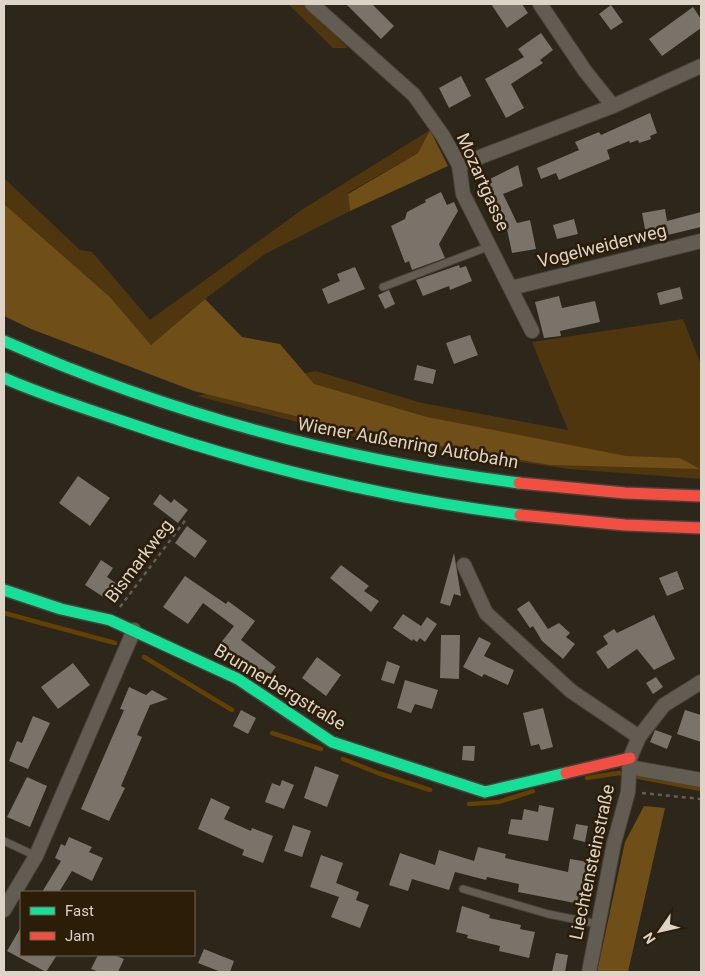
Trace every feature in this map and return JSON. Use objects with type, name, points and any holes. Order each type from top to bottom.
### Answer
[{"type":"main road","name":"Wiener Außenring Autobahn","points":[[4,341],[179,409],[323,449],[479,478],[633,494],[701,496]]},
{"type":"main road","points":[[4,378],[171,440],[317,481],[475,511],[633,527],[701,528]]},
{"type":"main road","name":"Brunnerbergstraße","points":[[4,590],[61,609],[110,620],[134,630],[238,679],[332,742],[485,792],[630,766]]},
{"type":"street","name":"Mozartgasse","points":[[312,4],[414,95],[443,136],[459,164],[463,194],[491,246],[532,331]]},
{"type":"street","points":[[540,4],[585,71],[613,106]]},
{"type":"street","points":[[459,164],[613,106],[701,66]]},
{"type":"street","name":"Vogelweiderweg","points":[[511,288],[701,241]]},
{"type":"street","points":[[464,564],[486,612],[571,691],[640,737]]},
{"type":"street","points":[[4,910],[36,856],[134,630]]},
{"type":"street","points":[[630,766],[640,737],[664,705],[701,682]]},
{"type":"street","name":"Brunnerbergstraße","points":[[630,766],[701,780]]},
{"type":"street","name":"Liechtensteinstraße","points":[[589,972],[614,843],[628,789],[630,766]]},
{"type":"lane","points":[[383,287],[491,246]]},
{"type":"lane","points":[[4,841],[36,856]]},
{"type":"lane","points":[[463,889],[548,914],[598,924]]},
{"type":"path","name":"Bismarkweg","points":[[110,620],[187,518]]},
{"type":"path","points":[[628,789],[701,799]]},
{"type":"shaded area","points":[[288,4],[303,4],[348,48],[333,48]]},
{"type":"shaded area","points":[[430,130],[418,153],[348,193],[350,211],[265,254],[205,299],[151,345],[110,297],[4,204],[4,178],[80,250],[92,252],[150,320],[303,209]]},
{"type":"shaded area","points":[[430,130],[448,166],[350,211],[348,194],[418,153]]},
{"type":"shaded area","points":[[4,204],[110,297],[151,345],[205,299],[242,337],[280,344],[314,384],[427,417],[626,456],[680,458],[700,469],[550,465],[364,433],[194,391],[31,329],[4,316]]},
{"type":"shaded area","points":[[683,319],[701,365],[701,479],[569,469],[362,439],[197,396],[316,371],[422,403],[568,430],[532,342]]},
{"type":"shaded area","points":[[644,806],[665,808],[628,972],[597,972],[625,842]]},
{"type":"building","points":[[346,4],[372,4],[394,26],[381,39]]},
{"type":"building","points":[[491,4],[522,4],[528,13],[507,28]]},
{"type":"building","points":[[611,5],[623,22],[611,30],[599,14]]},
{"type":"building","points":[[693,7],[701,19],[701,28],[662,56],[649,39]]},
{"type":"building","points":[[541,33],[553,50],[540,60],[543,63],[511,84],[524,108],[506,118],[485,79],[524,57],[518,49]]},
{"type":"building","points":[[461,76],[471,96],[449,108],[439,88]]},
{"type":"building","points":[[650,113],[657,133],[650,136],[651,139],[639,143],[638,140],[630,143],[629,141],[607,150],[610,159],[559,180],[556,173],[541,179],[537,168],[579,150],[575,142],[599,132],[601,135]]},
{"type":"building","points":[[518,165],[523,186],[503,194],[517,223],[530,220],[536,249],[512,253],[504,215],[495,220],[478,185]]},
{"type":"building","points":[[441,192],[447,205],[454,202],[458,211],[439,244],[445,258],[412,270],[409,261],[405,263],[391,226],[405,219],[407,212]]},
{"type":"building","points":[[665,209],[667,221],[701,212],[701,227],[647,240],[642,213]]},
{"type":"building","points":[[574,219],[578,234],[557,239],[553,225]]},
{"type":"building","points":[[459,265],[460,268],[466,266],[472,281],[450,290],[449,286],[423,296],[416,280]]},
{"type":"building","points":[[355,267],[365,289],[328,304],[322,289],[340,281],[337,274]]},
{"type":"building","points":[[680,287],[683,299],[660,305],[657,293]]},
{"type":"building","points":[[389,290],[395,304],[385,309],[378,295]]},
{"type":"building","points":[[559,296],[562,308],[595,301],[600,322],[560,331],[561,336],[544,338],[535,302]]},
{"type":"building","points":[[470,335],[478,355],[454,364],[446,343]]},
{"type":"building","points":[[417,365],[436,370],[433,384],[414,380]]},
{"type":"building","points":[[78,476],[110,498],[90,526],[59,503]]},
{"type":"building","points":[[160,494],[171,503],[174,499],[188,510],[178,523],[153,504]]},
{"type":"building","points":[[187,526],[207,541],[195,558],[175,543]]},
{"type":"building","points":[[454,553],[461,596],[454,594],[450,606],[440,603]]},
{"type":"building","points":[[101,560],[113,568],[107,577],[119,585],[108,600],[85,585]]},
{"type":"building","points":[[341,565],[369,586],[364,591],[379,601],[371,612],[330,578]]},
{"type":"building","points":[[677,571],[684,589],[667,596],[659,578]]},
{"type":"building","points":[[185,576],[226,604],[228,601],[255,621],[241,640],[276,667],[265,681],[233,655],[228,661],[212,654],[234,626],[203,603],[188,624],[163,607]]},
{"type":"building","points":[[529,601],[548,629],[559,623],[570,633],[566,637],[575,644],[563,659],[542,641],[533,626],[530,628],[517,609]]},
{"type":"building","points":[[403,614],[421,626],[427,617],[437,624],[425,642],[420,638],[417,642],[413,639],[412,641],[393,628]]},
{"type":"building","points":[[654,615],[675,659],[654,670],[637,649],[608,669],[596,652],[608,644],[603,636],[614,629],[617,633]]},
{"type":"building","points":[[441,635],[460,635],[459,679],[440,678]]},
{"type":"building","points":[[479,637],[491,643],[484,656],[514,670],[508,685],[484,674],[482,677],[463,667]]},
{"type":"building","points":[[317,657],[341,675],[326,696],[302,678]]},
{"type":"building","points":[[387,661],[400,666],[394,684],[381,680]]},
{"type":"building","points":[[73,663],[90,685],[58,709],[41,687]]},
{"type":"building","points":[[656,677],[663,687],[653,694],[646,683]]},
{"type":"building","points":[[405,680],[438,690],[432,709],[415,704],[411,713],[397,708]]},
{"type":"building","points":[[129,687],[146,695],[152,690],[168,699],[150,705],[137,735],[142,737],[121,786],[125,788],[109,821],[81,809],[124,710],[120,709]]},
{"type":"building","points":[[543,708],[553,747],[541,750],[539,744],[531,746],[523,713]]},
{"type":"building","points":[[241,710],[256,718],[248,734],[233,726]]},
{"type":"building","points":[[685,710],[701,715],[701,742],[677,734]]},
{"type":"building","points":[[33,716],[50,723],[28,769],[9,761],[17,741],[22,743]]},
{"type":"building","points":[[655,730],[672,736],[667,749],[650,742]]},
{"type":"building","points":[[463,746],[475,746],[474,761],[462,760]]},
{"type":"building","points":[[315,766],[339,775],[327,807],[304,798]]},
{"type":"building","points":[[27,777],[47,786],[30,827],[7,817]]},
{"type":"building","points":[[282,780],[294,785],[284,809],[265,802],[272,783],[280,786]]},
{"type":"building","points":[[211,798],[230,807],[224,819],[251,831],[252,828],[273,836],[263,863],[242,855],[244,850],[198,829]]},
{"type":"building","points":[[539,805],[554,808],[548,841],[508,834],[511,819],[522,820],[524,809],[538,812]]},
{"type":"building","points":[[576,824],[588,826],[585,842],[573,839]]},
{"type":"building","points":[[293,825],[311,831],[302,857],[284,851]]},
{"type":"building","points":[[69,837],[92,847],[89,852],[103,858],[92,881],[72,871],[60,891],[43,891],[61,861],[55,858],[61,844],[65,846]]},
{"type":"building","points":[[478,847],[506,854],[505,858],[568,872],[570,859],[588,862],[580,904],[518,892],[519,884],[487,877],[486,880],[455,872],[449,890],[412,879],[408,891],[389,885],[400,853],[435,865],[439,850],[474,861]]},
{"type":"building","points":[[321,855],[343,863],[336,883],[359,892],[356,900],[369,905],[360,928],[331,917],[339,897],[310,887]]},
{"type":"building","points":[[462,906],[490,915],[489,918],[521,925],[520,929],[535,932],[529,958],[499,951],[500,946],[467,938],[468,935],[456,932]]},
{"type":"building","points":[[20,929],[20,956],[56,956],[46,972],[7,951]]},
{"type":"building","points":[[204,949],[234,961],[230,972],[221,972],[198,963]]},
{"type":"building","points":[[556,953],[568,955],[565,972],[552,972]]},
{"type":"building","points":[[98,956],[116,956],[124,959],[118,972],[99,972],[91,969]]},
{"type":"waterway","points":[[4,613],[115,643]]},
{"type":"waterway","points":[[144,657],[232,710]]},
{"type":"waterway","points":[[272,733],[321,749]]},
{"type":"waterway","points":[[343,759],[430,790]]},
{"type":"waterway","points":[[587,778],[619,773],[701,789]]},
{"type":"waterway","points":[[469,804],[499,802],[533,791]]},
{"type":"traffic: fast","points":[[4,341],[128,390],[192,412],[257,430],[387,461],[519,483]]},
{"type":"traffic: fast","points":[[4,378],[47,395],[171,437],[269,466],[368,490],[520,515]]},
{"type":"traffic: fast","points":[[4,590],[61,609],[110,620],[238,679],[332,742],[485,792],[566,773]]},
{"type":"traffic: jam","points":[[519,483],[625,493],[701,496]]},
{"type":"traffic: jam","points":[[520,515],[625,525],[701,528]]},
{"type":"traffic: jam","points":[[566,773],[630,758]]}]
